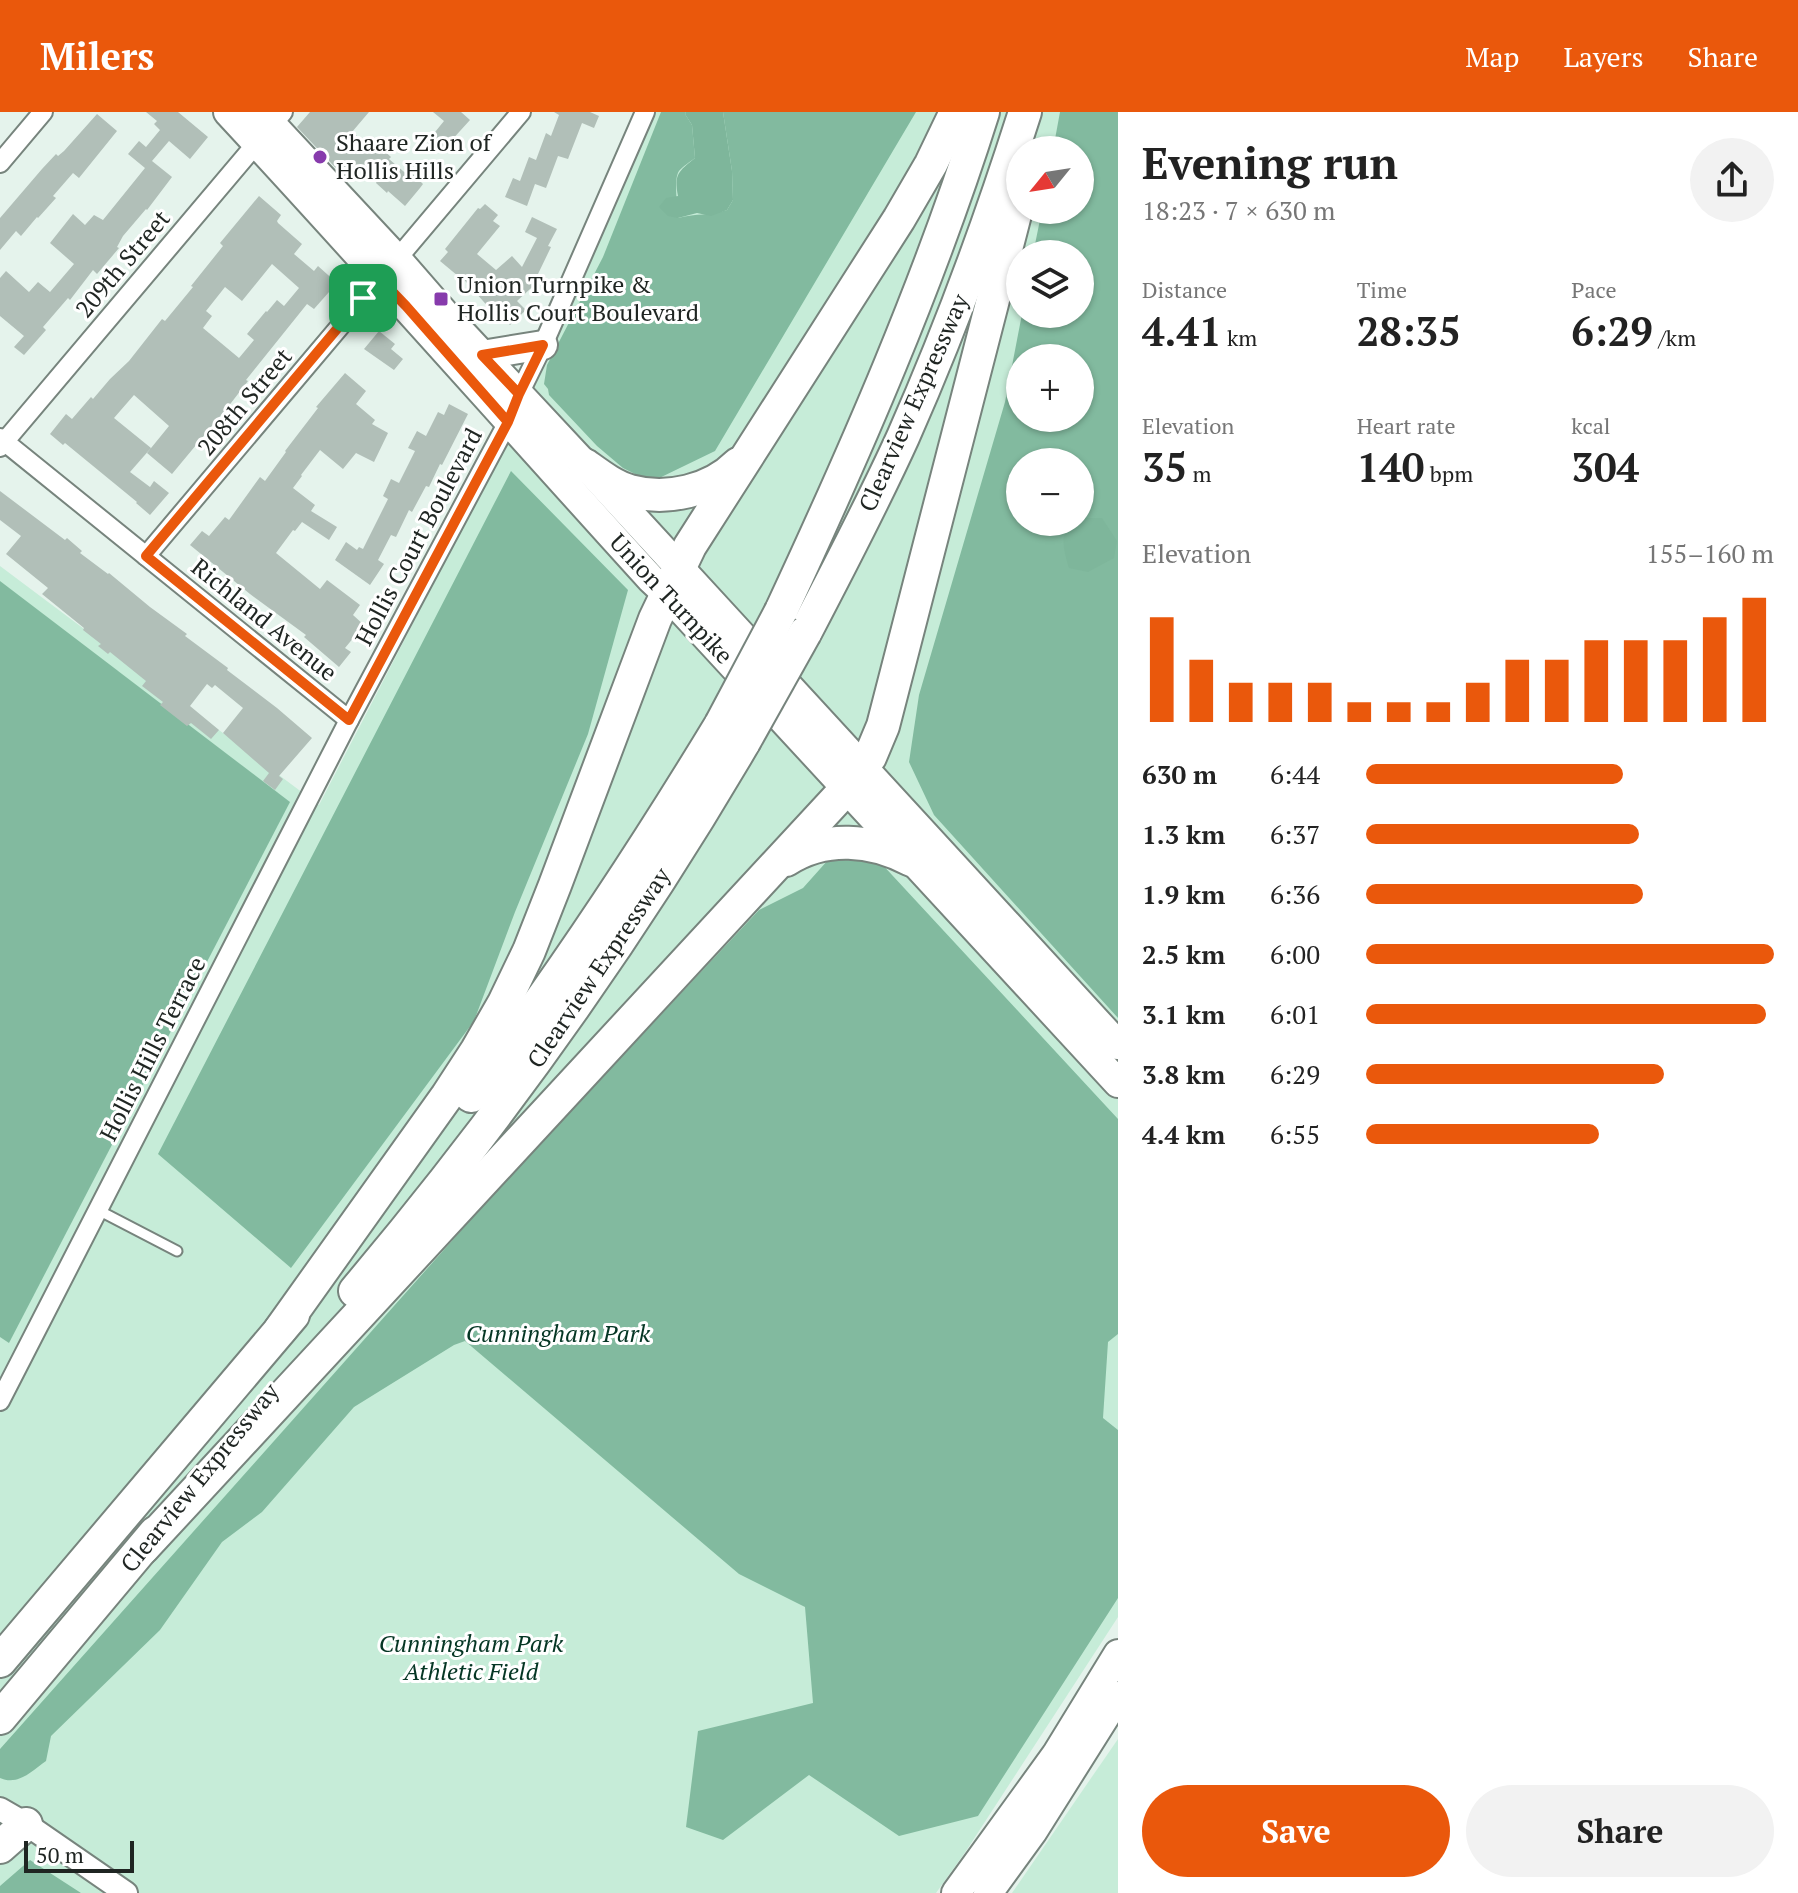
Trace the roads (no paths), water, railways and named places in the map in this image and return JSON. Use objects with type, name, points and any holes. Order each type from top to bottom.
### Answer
[{"type":"highway","points":[[280,1330],[447,1096],[504,1003],[541,921],[655,619],[690,546],[899,219],[956,112]]},
{"type":"highway","name":"Clearview Expressway","points":[[0,1718],[419,1215],[572,1011],[698,820],[781,611],[905,326],[983,112]]},
{"type":"highway","name":"Clearview Expressway","points":[[0,1661],[410,1175],[491,1069],[629,869],[805,633],[878,489],[923,391],[977,253],[1025,112]]},
{"type":"highway","points":[[1036,136],[1043,112]]},
{"type":"highway","points":[[143,1548],[764,877],[854,778],[876,747],[1013,224]]},
{"type":"highway","points":[[585,465],[628,490],[654,494],[683,492],[722,477],[756,443]]},
{"type":"highway","points":[[764,877],[801,851],[839,842],[870,844],[911,860]]},
{"type":"highway","points":[[0,1847],[13,1817]]},
{"type":"main road","name":"Union Turnpike","points":[[228,112],[268,123],[388,269],[457,328],[585,465],[673,580],[854,778],[1118,1045]]},
{"type":"main road","name":"Union Turnpike","points":[[388,269],[406,306],[651,579],[673,580]]},
{"type":"main road","points":[[482,355],[543,345]]},
{"type":"main road","name":"Union Turnpike","points":[[854,778],[911,860],[1118,1083]]},
{"type":"main road","points":[[956,1893],[1056,1755],[1118,1654]]},
{"type":"main road","points":[[988,1893],[1033,1831],[1118,1696]]},
{"type":"street","points":[[0,163],[43,112]]},
{"type":"street","name":"208th Street","points":[[146,556],[521,112]]},
{"type":"street","name":"Hollis Court Boulevard","points":[[349,720],[508,422],[645,112]]},
{"type":"street","name":"209th Street","points":[[1,442],[268,123]]},
{"type":"street","name":"Richland Avenue","points":[[1,442],[349,720]]},
{"type":"street","name":"Hollis Hills Terrace","points":[[0,1401],[349,720]]},
{"type":"street","points":[[13,1817],[126,1893]]},
{"type":"lane","points":[[98,1210],[177,1251]]},
{"type":"place","name":"Shaare Zion of Hollis Hills","points":[[320,157]]},
{"type":"place","name":"Union Turnpike & Hollis Court Boulevard","points":[[441,299]]},
{"type":"park label","name":"Cunningham Park","points":[[558,1334]]},
{"type":"park label","name":"Cunningham Park Athletic Field","points":[[471,1658]]}]
